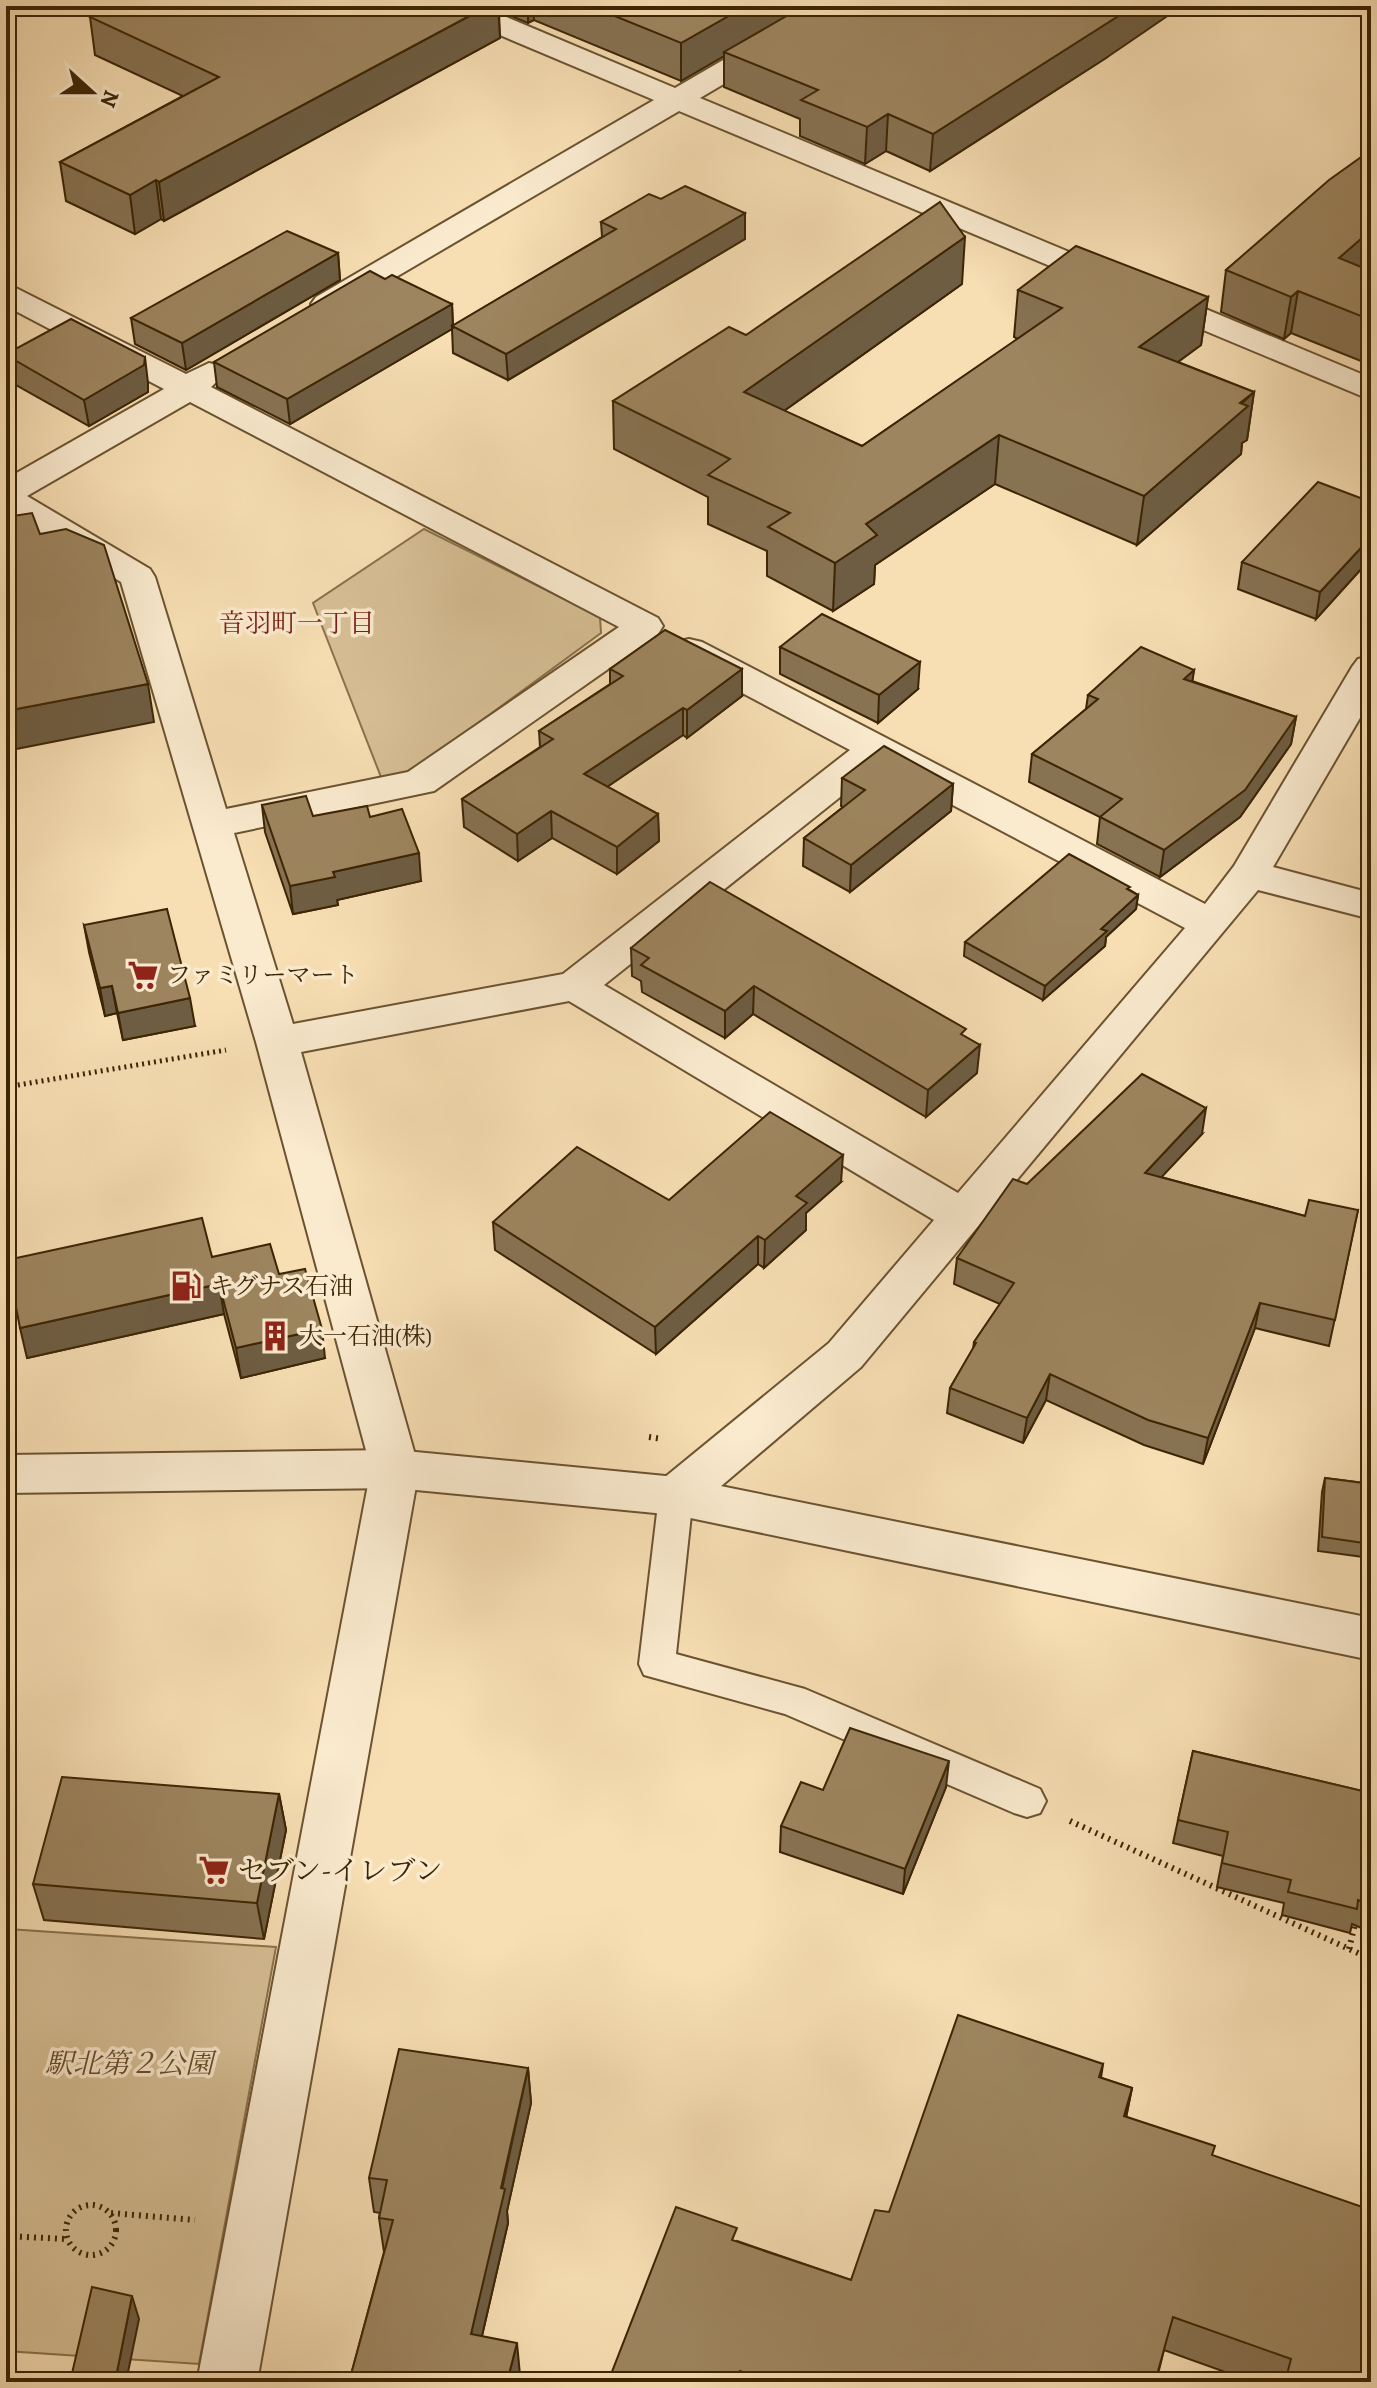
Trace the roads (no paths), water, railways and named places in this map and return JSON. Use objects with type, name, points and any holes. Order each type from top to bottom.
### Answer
[{"type":"street","points":[[455,6],[1371,390]]},
{"type":"street","points":[[296,322],[836,6]]},
{"type":"street","points":[[6,293],[1211,924]]},
{"type":"street","points":[[227,2382],[395,1469],[277,1042],[137,577],[6,496],[242,354]]},
{"type":"street","points":[[213,825],[420,782],[645,626]]},
{"type":"street","points":[[676,1496],[845,1355],[1211,924],[1249,874],[1371,667]]},
{"type":"street","points":[[277,1042],[575,986],[876,749]]},
{"type":"street","points":[[1249,874],[1371,906]]},
{"type":"street","points":[[575,986],[962,1216]]},
{"type":"street","points":[[6,1474],[395,1469],[676,1496],[1371,1639]]},
{"type":"lane","points":[[676,1496],[657,1664],[792,1700],[1027,1801]]},
{"type":"place","name":"ファミリーマート","points":[[143,975]]},
{"type":"place","name":"キグナス石油","points":[[186,1286]]},
{"type":"place","name":"大一石油(株)","points":[[275,1336]]},
{"type":"place","name":"セブン-イレブン","points":[[214,1870]]},
{"type":"district","name":"音羽町一丁目","points":[[297,623]]},
{"type":"park label","name":"駅北第２公園","points":[[129,2063]]}]
